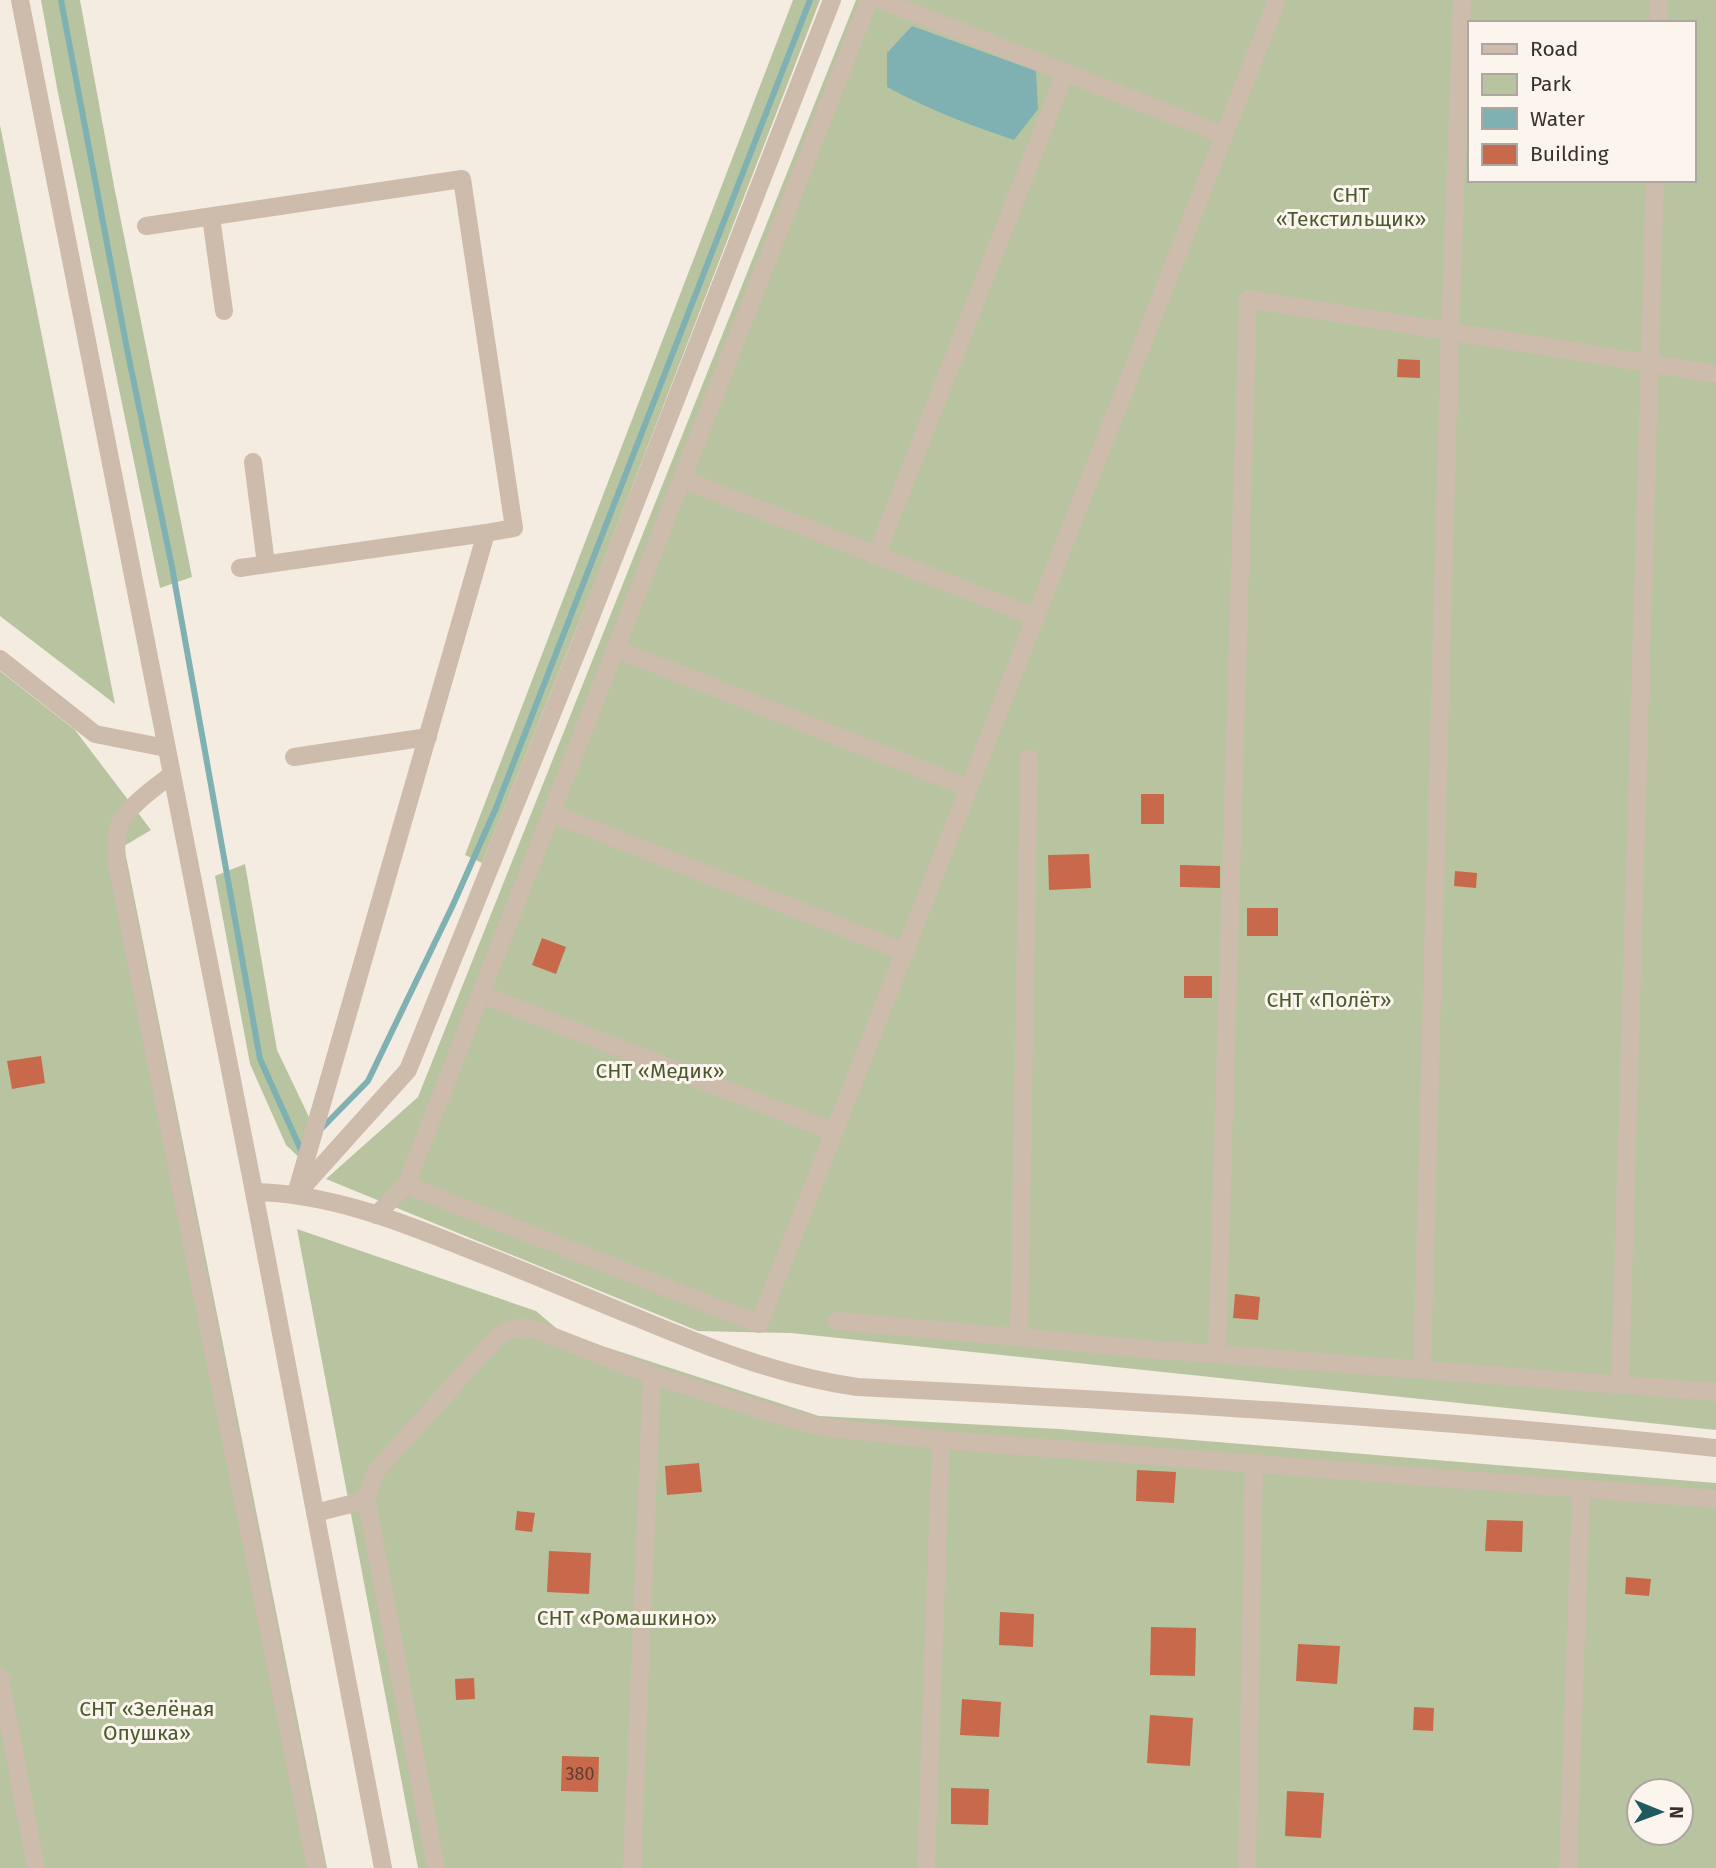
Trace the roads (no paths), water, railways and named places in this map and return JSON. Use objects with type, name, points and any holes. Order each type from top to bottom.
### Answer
[{"type":"street","points":[[20,0],[254,1192],[383,1868]]},
{"type":"street","points":[[296,1194],[408,1070],[593,611],[832,0]]},
{"type":"street","points":[[376,1215],[406,1185],[869,0]]},
{"type":"street","points":[[881,0],[1224,135]]},
{"type":"street","points":[[406,1185],[759,1324],[1277,0]]},
{"type":"street","points":[[1422,1370],[1450,333],[1462,0]]},
{"type":"street","points":[[1659,21],[1660,0]]},
{"type":"street","points":[[876,556],[1065,73]]},
{"type":"street","points":[[146,226],[462,180],[513,528],[240,568]]},
{"type":"street","points":[[1619,1385],[1654,182]]},
{"type":"street","points":[[211,217],[224,311]]},
{"type":"street","points":[[1217,1353],[1248,299],[1716,374]]},
{"type":"street","points":[[253,462],[266,564]]},
{"type":"street","points":[[682,479],[1035,617]]},
{"type":"street","points":[[296,1194],[486,533]]},
{"type":"street","points":[[615,649],[969,788]]},
{"type":"street","points":[[0,659],[95,734],[166,748]]},
{"type":"street","points":[[295,757],[428,737]]},
{"type":"street","points":[[1019,1336],[1029,758]]},
{"type":"street","points":[[171,775],[133,807],[120,823],[116,842],[117,865],[316,1868]]},
{"type":"street","points":[[551,813],[905,952]]},
{"type":"street","points":[[481,994],[834,1132]]},
{"type":"street","points":[[254,1192],[296,1194],[376,1215],[488,1256],[692,1341],[773,1370],[817,1381],[857,1387],[1177,1403],[1572,1433],[1716,1448]]},
{"type":"street","points":[[837,1321],[1422,1370],[1716,1391]]},
{"type":"street","points":[[315,1513],[359,1502],[366,1497],[377,1470],[497,1337],[509,1328],[523,1326],[652,1375],[823,1427],[941,1440],[1716,1499]]},
{"type":"street","points":[[632,1868],[652,1375]]},
{"type":"street","points":[[926,1868],[941,1440]]},
{"type":"street","points":[[1247,1868],[1254,1462]]},
{"type":"street","points":[[1568,1868],[1581,1489]]},
{"type":"street","points":[[366,1497],[436,1868]]},
{"type":"street","points":[[0,1677],[36,1868]]},
{"type":"water","points":[[912,26],[1036,71],[1038,109],[1014,140],[949,116],[887,87],[887,53]]},
{"type":"waterway","points":[[61,0],[127,349],[172,567],[260,1059],[301,1150],[304,1147]]},
{"type":"waterway","points":[[321,1129],[368,1081],[452,907],[496,808],[810,0]]},
{"type":"park label","name":"СНТ «Текстильщик»","points":[[1351,207]]},
{"type":"park label","name":"СНТ «Полёт»","points":[[1329,1000]]},
{"type":"park label","name":"СНТ «Медик»","points":[[660,1071]]},
{"type":"park label","name":"СНТ «Ромашкино»","points":[[627,1618]]},
{"type":"park label","name":"СНТ «Зелёная Опушка»","points":[[147,1721]]}]
